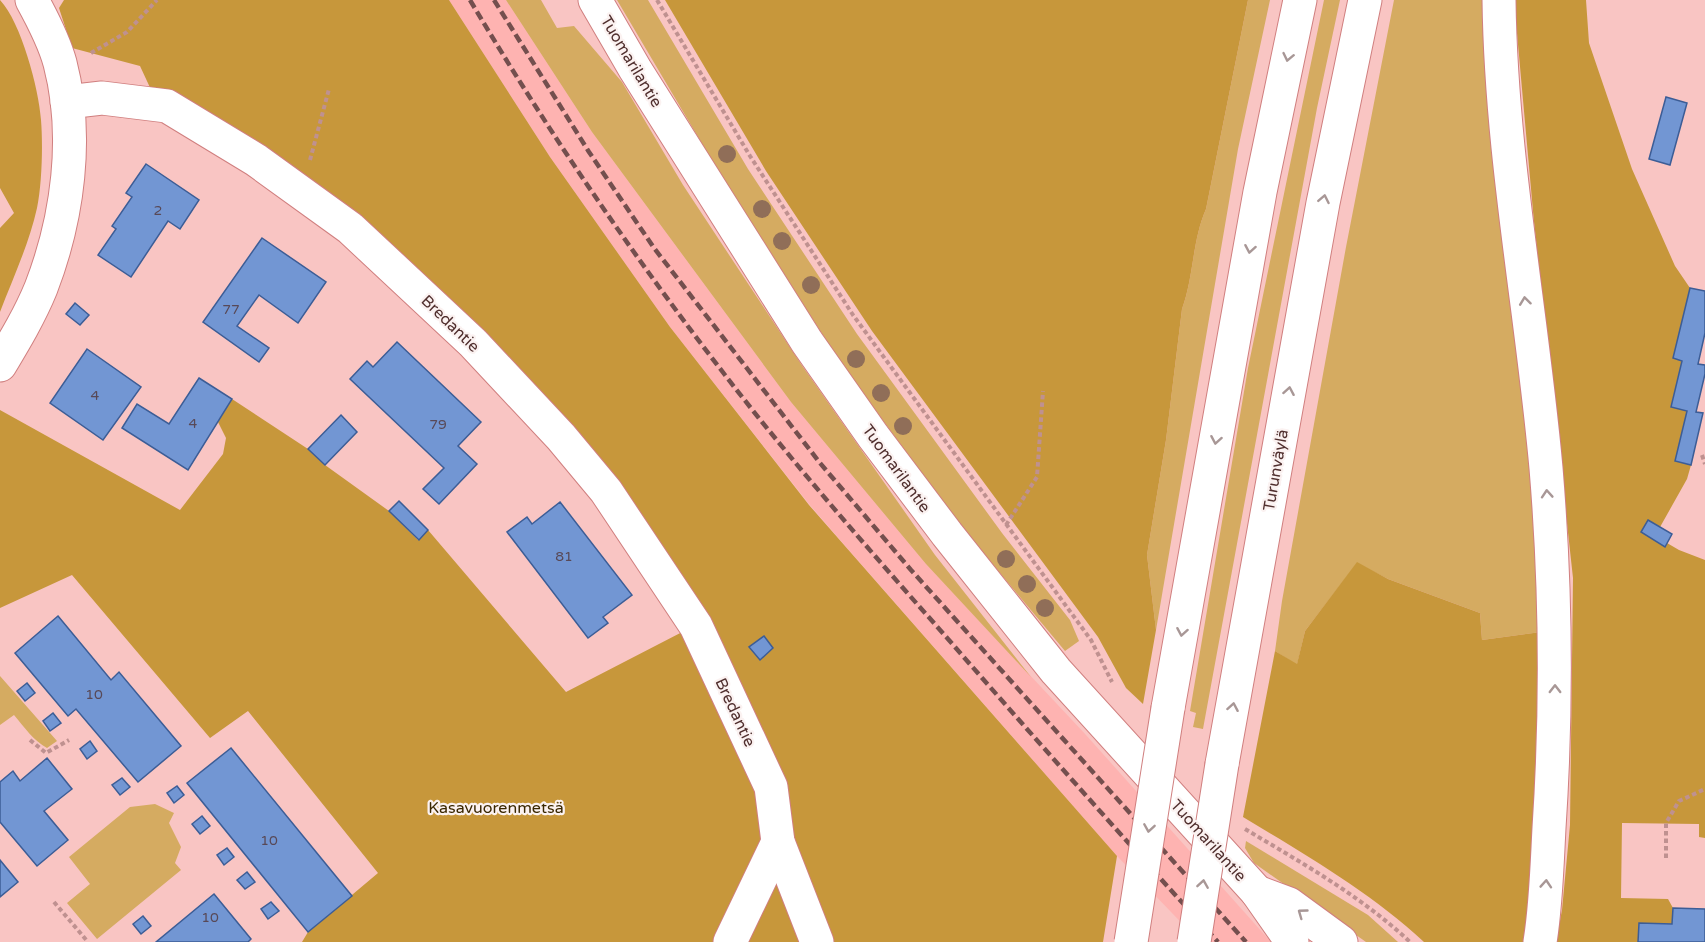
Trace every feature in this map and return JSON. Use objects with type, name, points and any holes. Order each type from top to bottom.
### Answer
[{"type":"main road","points":[[0,365],[41,287],[57,239],[70,146],[60,62],[32,0]]},
{"type":"main road","name":"Tuomarilantie","points":[[595,0],[635,69],[807,342],[873,436],[946,534],[1056,671],[1257,892],[1292,942]]},
{"type":"main road","points":[[1131,942],[1168,708],[1260,192],[1300,0]]},
{"type":"main road","name":"Turunväylä","points":[[1194,942],[1222,764],[1323,203],[1365,0]]},
{"type":"main road","points":[[1499,0],[1500,62],[1513,197],[1546,467],[1556,616],[1555,744],[1540,942]]},
{"type":"main road","name":"Bredantie","points":[[66,102],[110,99],[167,106],[256,160],[350,228],[472,343],[561,437],[606,492],[696,626],[771,788],[778,842],[817,942]]},
{"type":"main road","points":[[730,942],[778,842]]},
{"type":"main road","name":"Tuomarilantie","points":[[1257,892],[1289,904],[1341,942]]},
{"type":"path","points":[[90,54],[127,32],[157,0]]},
{"type":"path","points":[[657,0],[750,156],[853,315],[1091,640],[1116,688]]},
{"type":"path","points":[[301,193],[330,89]]},
{"type":"path","points":[[1006,525],[1037,477],[1042,391]]},
{"type":"path","points":[[1702,455],[1705,464]]},
{"type":"path","points":[[30,740],[46,753],[69,740]]},
{"type":"path","points":[[1666,858],[1666,823],[1679,801],[1705,789]]},
{"type":"path","points":[[1239,825],[1317,872],[1386,920],[1410,942]]},
{"type":"path","points":[[54,902],[88,942]]},
{"type":"shaded area","points":[[449,0],[506,0],[592,132],[791,402],[926,564],[1086,735],[1271,942],[1200,942],[1117,856],[848,549],[809,504],[670,327],[550,157]]},
{"type":"shaded area","points":[[506,0],[541,0],[557,28],[574,26],[622,82],[683,185],[801,364],[935,555],[1031,677],[926,564],[791,402],[592,132]]},
{"type":"shaded area","points":[[617,0],[648,0],[748,169],[857,334],[1002,533],[1070,620],[1079,641],[1065,651],[959,524],[840,362],[717,169]]},
{"type":"shaded area","points":[[1248,0],[1270,0],[1238,149],[1156,630],[1147,555],[1166,440],[1182,309],[1198,233],[1206,209]]},
{"type":"shaded area","points":[[1324,0],[1340,0],[1317,108],[1203,729],[1193,727],[1196,713],[1190,711],[1248,368]]},
{"type":"shaded area","points":[[1394,0],[1484,0],[1529,449],[1541,632],[1482,640],[1480,613],[1388,579],[1357,563],[1305,631],[1297,665],[1275,651],[1282,601],[1346,247]]},
{"type":"shaded area","points":[[0,676],[57,741],[47,748],[42,745],[33,738],[14,715],[0,725]]},
{"type":"shaded area","points":[[155,804],[174,813],[169,823],[181,847],[175,863],[181,870],[97,939],[67,903],[90,884],[69,857],[130,807]]},
{"type":"shaded area","points":[[1246,841],[1368,915],[1398,942],[1366,942],[1254,863],[1245,848]]},
{"type":"green space","points":[[0,0],[8,10],[22,39],[33,74],[40,107],[42,152],[40,188],[34,221],[0,312],[0,228],[14,213],[0,188]]},
{"type":"green space","name":"Kasavuorenmetsä","points":[[64,0],[449,0],[550,157],[670,327],[809,505],[1117,856],[1103,942],[302,942],[308,932],[378,873],[248,711],[210,738],[72,575],[0,608],[0,410],[180,510],[223,454],[226,438],[218,422],[232,399],[308,449],[325,465],[389,511],[418,540],[428,530],[566,692],[688,629],[741,691],[489,349],[153,94],[140,66],[72,48],[59,8]]},
{"type":"green space","points":[[665,0],[1248,0],[1206,209],[1198,233],[1182,309],[1166,440],[1147,555],[1156,630],[1143,704],[1126,688],[1098,637],[872,331],[766,171]]},
{"type":"green space","points":[[1514,0],[1586,0],[1589,43],[1632,169],[1675,266],[1690,288],[1674,358],[1682,361],[1671,407],[1687,411],[1675,461],[1691,465],[1687,479],[1655,536],[1679,550],[1705,560],[1705,838],[1699,837],[1699,824],[1622,823],[1621,898],[1668,899],[1673,908],[1672,924],[1639,923],[1638,942],[1556,942],[1562,910],[1570,825],[1573,578],[1534,222]]},
{"type":"green space","points":[[1357,562],[1388,579],[1480,613],[1482,640],[1541,632],[1542,751],[1526,942],[1424,942],[1360,890],[1243,817],[1275,651],[1297,664],[1305,631]]},
{"type":"building","points":[[1666,97],[1687,103],[1670,165],[1649,159]]},
{"type":"building","points":[[146,164],[199,200],[180,229],[168,221],[131,277],[98,255],[116,229],[112,226],[132,197],[126,193]]},
{"type":"building","points":[[262,238],[326,282],[298,323],[259,295],[237,326],[269,348],[259,362],[203,322]]},
{"type":"building","points":[[1690,288],[1705,291],[1705,333],[1698,364],[1705,365],[1705,374],[1696,412],[1703,413],[1691,465],[1675,461],[1687,411],[1671,407],[1682,361],[1673,358]]},
{"type":"building","points":[[75,303],[89,315],[80,325],[66,314]]},
{"type":"building","points":[[397,342],[481,422],[458,446],[477,464],[439,504],[423,489],[444,468],[350,379],[367,361],[373,367]]},
{"type":"building","points":[[87,349],[141,387],[103,440],[50,403]]},
{"type":"building","points":[[199,378],[232,399],[188,470],[122,428],[137,404],[169,424]]},
{"type":"building","points":[[341,415],[357,432],[325,465],[308,449]]},
{"type":"building","points":[[399,501],[428,530],[419,540],[389,511]]},
{"type":"building","points":[[560,502],[632,595],[603,617],[608,623],[588,638],[507,532],[527,517],[532,524]]},
{"type":"building","points":[[1648,520],[1672,534],[1665,547],[1641,532]]},
{"type":"building","points":[[58,616],[111,680],[119,672],[181,746],[138,782],[76,709],[68,716],[15,653]]},
{"type":"building","points":[[764,636],[773,648],[760,660],[749,647]]},
{"type":"building","points":[[27,683],[35,693],[25,701],[17,691]]},
{"type":"building","points":[[53,713],[61,723],[50,731],[43,721]]},
{"type":"building","points":[[90,741],[97,751],[87,759],[80,749]]},
{"type":"building","points":[[231,748],[352,896],[308,932],[187,783]]},
{"type":"building","points":[[47,758],[72,789],[44,811],[68,840],[37,866],[0,822],[0,782],[13,771],[20,781]]},
{"type":"building","points":[[122,778],[130,787],[120,795],[112,785]]},
{"type":"building","points":[[177,786],[184,795],[174,803],[167,793]]},
{"type":"building","points":[[202,816],[210,826],[200,834],[192,824]]},
{"type":"building","points":[[227,848],[234,857],[224,865],[217,855]]},
{"type":"building","points":[[0,860],[18,882],[0,897]]},
{"type":"building","points":[[247,872],[255,882],[245,889],[237,880]]},
{"type":"building","points":[[214,894],[251,939],[248,942],[156,942]]},
{"type":"building","points":[[271,902],[279,911],[268,919],[261,909]]},
{"type":"building","points":[[1673,908],[1705,909],[1705,942],[1638,942],[1639,923],[1672,924]]},
{"type":"building","points":[[143,916],[151,926],[141,934],[133,924]]},
{"type":"railway","points":[[470,0],[529,97],[592,192],[657,284],[752,409],[891,574],[1218,942]]},
{"type":"railway","points":[[494,0],[589,152],[654,248],[820,463],[911,570],[1246,942]]}]
